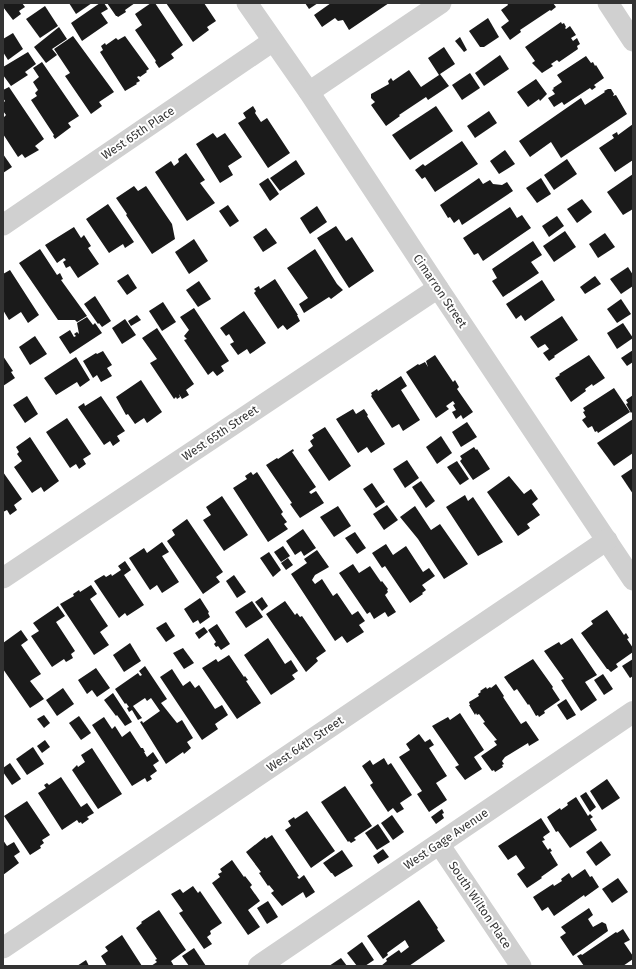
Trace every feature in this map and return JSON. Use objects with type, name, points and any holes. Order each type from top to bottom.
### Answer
[{"type":"street","name":"Cimarron Street","points":[[247,3],[309,92],[633,580]]},
{"type":"street","points":[[309,92],[440,3]]},
{"type":"street","points":[[608,3],[633,41]]},
{"type":"street","name":"West 65th Place","points":[[3,225],[273,41]]},
{"type":"street","name":"West 65th Street","points":[[3,578],[438,288]]},
{"type":"street","name":"West 64th Street","points":[[3,948],[607,540]]},
{"type":"street","name":"West Gage Avenue","points":[[259,966],[633,712]]},
{"type":"street","name":"South Wilton Place","points":[[439,844],[521,966]]},
{"type":"building","points":[[3,3],[22,3],[25,7],[19,11],[21,14],[13,20],[3,7]]},
{"type":"building","points":[[69,3],[92,3],[76,14]]},
{"type":"building","points":[[100,3],[104,3],[108,9],[101,13],[108,23],[82,41],[71,23]]},
{"type":"building","points":[[107,3],[135,3],[125,10],[126,12],[118,17]]},
{"type":"building","points":[[151,3],[155,3],[183,45],[171,54],[174,58],[159,68],[155,62],[156,61],[135,30],[142,25],[135,14]]},
{"type":"building","points":[[166,3],[204,3],[216,21],[207,27],[209,30],[193,42]]},
{"type":"building","points":[[305,3],[318,3],[309,9]]},
{"type":"building","points":[[331,3],[389,3],[349,30],[343,20],[338,21],[335,18],[322,27],[314,15]]},
{"type":"building","points":[[507,3],[553,3],[556,7],[520,30],[521,32],[510,40],[501,27],[509,21],[501,10],[508,5]]},
{"type":"building","points":[[45,6],[58,26],[40,38],[26,19]]},
{"type":"building","points":[[488,18],[499,37],[484,47],[480,47],[469,31]]},
{"type":"building","points":[[561,22],[562,24],[564,23],[566,29],[570,26],[576,35],[571,38],[573,41],[577,38],[580,44],[577,46],[578,49],[559,62],[557,60],[551,64],[553,66],[542,73],[532,63],[535,61],[525,47]]},
{"type":"building","points":[[59,27],[67,39],[52,49],[57,55],[46,63],[34,47]]},
{"type":"building","points":[[13,33],[23,49],[8,60],[3,52],[3,39]]},
{"type":"building","points":[[73,36],[114,92],[99,102],[102,106],[91,114],[65,76],[70,73],[54,49]]},
{"type":"building","points":[[125,36],[149,69],[140,77],[137,77],[140,81],[136,83],[137,84],[125,91],[100,52],[103,50],[101,46],[105,43],[106,45],[116,38],[118,40]]},
{"type":"building","points":[[460,37],[467,50],[464,52],[455,41]]},
{"type":"building","points":[[444,47],[455,64],[440,74],[449,86],[428,100],[426,97],[399,115],[400,116],[386,126],[371,105],[375,102],[371,98],[371,94],[389,84],[388,81],[391,78],[393,81],[409,70],[421,87],[439,75],[428,58]]},
{"type":"building","points":[[28,52],[36,64],[25,72],[28,75],[11,86],[3,75],[3,67]]},
{"type":"building","points":[[500,55],[509,69],[484,86],[475,73]]},
{"type":"building","points":[[586,56],[591,63],[593,62],[595,66],[596,65],[604,78],[594,85],[596,87],[592,90],[590,88],[564,105],[562,102],[554,107],[548,98],[555,94],[552,90],[554,89],[553,88],[562,82],[557,75]]},
{"type":"building","points":[[42,62],[79,116],[68,123],[71,127],[55,139],[53,136],[54,135],[31,100],[37,96],[35,93],[38,90],[33,82],[39,77],[33,68]]},
{"type":"building","points":[[470,73],[480,88],[462,100],[452,85]]},
{"type":"building","points":[[536,79],[547,94],[540,101],[539,99],[528,107],[517,92]]},
{"type":"building","points":[[9,87],[44,139],[35,146],[39,150],[25,158],[22,154],[18,157],[3,134],[3,118],[6,115],[3,111],[3,103],[5,101],[3,98],[3,90]]},
{"type":"building","points":[[608,89],[611,89],[614,94],[613,96],[616,95],[627,114],[561,158],[551,142],[530,157],[519,141],[581,98],[585,105]]},
{"type":"building","points":[[253,106],[256,111],[255,113],[261,122],[267,118],[290,153],[268,168],[238,123],[246,118],[243,113]]},
{"type":"building","points":[[436,106],[453,131],[410,160],[392,135]]},
{"type":"building","points":[[489,111],[497,123],[475,138],[467,126]]},
{"type":"building","points":[[633,124],[633,160],[615,172],[599,148],[614,138],[612,135],[617,132],[618,135]]},
{"type":"building","points":[[213,133],[217,138],[225,133],[242,157],[228,166],[233,175],[220,183],[196,144]]},
{"type":"building","points":[[462,141],[478,164],[435,192],[425,177],[422,179],[415,170],[423,164],[425,166]]},
{"type":"building","points":[[505,150],[515,164],[499,174],[490,161]]},
{"type":"building","points":[[186,153],[205,180],[200,183],[215,203],[187,221],[155,172],[171,161],[174,166],[179,162],[178,159]]},
{"type":"building","points":[[3,154],[12,167],[3,173]]},
{"type":"building","points":[[567,159],[577,174],[554,190],[544,175]]},
{"type":"building","points":[[296,160],[305,174],[280,191],[270,178]]},
{"type":"building","points":[[633,174],[633,209],[623,215],[607,192]]},
{"type":"building","points":[[268,178],[279,194],[270,201],[259,184]]},
{"type":"building","points":[[479,178],[483,184],[490,180],[493,184],[502,185],[507,182],[513,191],[462,225],[459,219],[454,223],[450,217],[448,218],[440,205]]},
{"type":"building","points":[[541,178],[551,194],[537,203],[526,188]]},
{"type":"building","points":[[134,186],[138,191],[146,186],[172,224],[175,239],[152,254],[116,198]]},
{"type":"building","points":[[582,199],[592,212],[577,223],[567,209]]},
{"type":"building","points":[[108,204],[134,242],[125,248],[123,244],[109,253],[86,219]]},
{"type":"building","points":[[228,205],[239,221],[230,227],[219,211]]},
{"type":"building","points":[[317,206],[327,222],[310,234],[300,218]]},
{"type":"building","points":[[510,207],[517,218],[522,215],[531,228],[483,261],[478,253],[474,255],[463,238]]},
{"type":"building","points":[[557,216],[564,226],[549,237],[542,226]]},
{"type":"building","points":[[336,226],[346,241],[352,237],[374,271],[349,288],[317,238]]},
{"type":"building","points":[[74,227],[81,238],[84,235],[91,246],[88,248],[99,264],[78,278],[70,266],[66,268],[63,262],[66,260],[64,258],[57,263],[45,245]]},
{"type":"building","points":[[266,228],[277,243],[263,252],[253,237]]},
{"type":"building","points":[[565,231],[576,247],[554,262],[543,246]]},
{"type":"building","points":[[605,233],[615,247],[598,258],[589,244]]},
{"type":"building","points":[[194,239],[208,261],[189,274],[175,252]]},
{"type":"building","points":[[533,241],[542,255],[531,262],[539,273],[503,297],[492,281],[497,278],[492,269]]},
{"type":"building","points":[[40,249],[57,275],[60,273],[63,279],[61,280],[87,316],[77,322],[75,320],[58,320],[19,263]]},
{"type":"building","points":[[315,249],[337,284],[343,290],[331,299],[329,297],[304,313],[299,304],[308,298],[287,268]]},
{"type":"building","points":[[628,267],[633,275],[633,286],[621,294],[610,279]]},
{"type":"building","points":[[10,270],[39,315],[28,323],[21,312],[9,320],[3,310],[3,274]]},
{"type":"building","points":[[128,274],[137,288],[127,295],[117,281]]},
{"type":"building","points":[[595,276],[601,284],[585,294],[580,287]]},
{"type":"building","points":[[275,279],[298,315],[300,321],[287,330],[283,325],[278,329],[254,293],[256,291],[254,289],[259,286],[260,289]]},
{"type":"building","points":[[542,280],[555,300],[525,321],[521,315],[516,319],[506,304]]},
{"type":"building","points":[[199,281],[211,299],[198,307],[186,290]]},
{"type":"building","points":[[95,296],[111,321],[102,327],[99,323],[98,324],[84,304]]},
{"type":"building","points":[[621,299],[631,314],[617,323],[607,309]]},
{"type":"building","points":[[163,302],[176,322],[162,331],[149,311]]},
{"type":"building","points":[[194,308],[229,361],[221,366],[224,371],[217,376],[213,371],[208,375],[184,340],[187,339],[184,336],[189,330],[180,317]]},
{"type":"building","points":[[244,311],[266,343],[250,354],[247,349],[238,355],[230,344],[234,342],[229,334],[226,336],[220,328]]},
{"type":"building","points":[[137,315],[141,320],[131,326],[128,321]]},
{"type":"building","points":[[562,316],[578,340],[549,361],[543,353],[549,349],[545,344],[538,348],[530,337]]},
{"type":"building","points":[[87,317],[93,325],[95,323],[102,333],[70,354],[59,337],[70,330],[74,337],[76,336],[74,334],[77,332],[79,334],[77,323]]},
{"type":"building","points":[[125,319],[136,335],[122,344],[112,328]]},
{"type":"building","points":[[623,323],[633,338],[617,349],[607,333]]},
{"type":"building","points":[[157,328],[194,384],[186,390],[189,395],[182,399],[179,394],[180,397],[177,399],[176,397],[174,399],[150,363],[157,359],[142,338]]},
{"type":"building","points":[[35,336],[47,354],[30,365],[19,347]]},
{"type":"building","points":[[633,350],[633,362],[627,366],[621,358]]},
{"type":"building","points":[[103,351],[112,365],[107,368],[112,376],[101,382],[97,375],[93,378],[83,361],[96,353],[97,354]]},
{"type":"building","points":[[435,355],[453,382],[455,380],[459,387],[457,389],[473,412],[463,419],[461,415],[456,419],[452,412],[456,410],[453,405],[455,404],[453,401],[446,406],[449,409],[436,418],[406,372],[418,364],[419,365],[425,362],[428,367],[426,361]]},
{"type":"building","points":[[589,355],[605,378],[593,386],[592,384],[585,389],[586,391],[571,402],[555,378]]},
{"type":"building","points":[[3,356],[13,371],[11,372],[15,378],[3,386]]},
{"type":"building","points":[[76,357],[90,380],[80,387],[77,382],[56,395],[44,378]]},
{"type":"building","points":[[401,376],[407,386],[401,390],[420,420],[403,431],[399,424],[392,428],[371,396],[371,393],[377,389],[378,391]]},
{"type":"building","points":[[141,380],[162,412],[147,423],[144,418],[135,424],[128,414],[126,415],[116,397]]},
{"type":"building","points":[[614,388],[630,412],[598,433],[597,431],[595,432],[592,426],[588,428],[582,420],[586,417],[583,412],[585,411],[583,408]]},
{"type":"building","points":[[633,395],[633,411],[631,413],[626,404],[628,403],[626,400]]},
{"type":"building","points":[[27,396],[38,414],[25,423],[13,405]]},
{"type":"building","points":[[101,396],[125,431],[117,436],[120,441],[113,446],[110,441],[104,445],[78,407],[84,403],[85,406]]},
{"type":"building","points":[[353,409],[356,414],[364,409],[385,444],[371,453],[367,447],[358,453],[336,419]]},
{"type":"building","points":[[67,418],[91,454],[83,459],[86,464],[79,469],[76,464],[70,468],[46,432]]},
{"type":"building","points":[[633,419],[633,453],[614,466],[597,443]]},
{"type":"building","points":[[467,422],[477,437],[461,447],[452,432]]},
{"type":"building","points":[[325,427],[351,466],[329,481],[308,450],[313,446],[310,441],[314,438],[312,435]]},
{"type":"building","points":[[441,436],[452,453],[437,464],[426,447]]},
{"type":"building","points":[[30,437],[59,481],[44,492],[41,487],[32,493],[14,467],[22,461],[17,454],[19,452],[16,447]]},
{"type":"building","points":[[474,447],[476,450],[477,449],[490,469],[473,480],[460,461],[462,459],[460,456]]},
{"type":"building","points":[[293,449],[294,451],[292,452],[316,487],[309,492],[311,494],[316,491],[324,503],[300,518],[290,504],[292,503],[266,465]]},
{"type":"building","points":[[407,460],[419,478],[405,488],[393,469]]},
{"type":"building","points":[[457,461],[469,479],[460,485],[447,467]]},
{"type":"building","points":[[633,468],[633,494],[621,476]]},
{"type":"building","points":[[3,472],[22,499],[14,505],[17,510],[10,515],[7,510],[3,512]]},
{"type":"building","points":[[251,472],[253,475],[257,472],[283,512],[281,514],[287,522],[284,524],[288,529],[268,542],[233,488],[247,479],[245,476]]},
{"type":"building","points":[[509,476],[524,494],[531,489],[538,499],[532,504],[540,515],[527,524],[530,528],[518,536],[487,492]]},
{"type":"building","points":[[421,481],[435,501],[426,508],[412,487]]},
{"type":"building","points":[[372,483],[385,502],[376,508],[363,489]]},
{"type":"building","points":[[465,495],[468,501],[473,497],[503,542],[478,556],[446,507]]},
{"type":"building","points":[[222,496],[248,535],[224,551],[203,520],[211,515],[206,507]]},
{"type":"building","points":[[387,505],[398,520],[384,530],[373,514]]},
{"type":"building","points":[[338,506],[351,526],[334,537],[320,517]]},
{"type":"building","points":[[415,506],[431,530],[440,524],[468,564],[444,579],[418,539],[400,517]]},
{"type":"building","points":[[187,519],[223,572],[216,577],[220,582],[203,594],[167,541],[175,535],[172,530]]},
{"type":"building","points":[[303,529],[316,548],[304,556],[301,551],[295,555],[286,541]]},
{"type":"building","points":[[355,532],[366,548],[357,554],[345,538]]},
{"type":"building","points":[[162,542],[169,552],[162,556],[179,582],[162,593],[157,585],[150,590],[129,558],[144,548],[147,553]]},
{"type":"building","points":[[386,544],[393,555],[406,546],[423,572],[429,568],[435,576],[422,585],[426,590],[422,593],[423,594],[410,603],[385,566],[382,568],[372,553]]},
{"type":"building","points":[[283,546],[290,556],[281,562],[274,552]]},
{"type":"building","points":[[317,550],[329,567],[315,575],[312,580],[315,584],[322,579],[333,596],[337,593],[352,615],[358,611],[365,621],[359,625],[364,632],[347,643],[342,636],[335,641],[291,574],[307,563],[304,559]]},
{"type":"building","points":[[269,552],[281,570],[273,577],[260,558]]},
{"type":"building","points":[[288,558],[293,565],[286,570],[281,563]]},
{"type":"building","points":[[125,561],[131,570],[124,575],[144,605],[127,616],[125,613],[119,618],[94,581],[104,575],[106,577],[111,574],[112,576],[121,570],[118,566]]},
{"type":"building","points":[[353,564],[359,573],[370,566],[388,589],[388,592],[385,595],[396,612],[388,617],[385,612],[374,619],[370,612],[367,614],[339,573]]},
{"type":"building","points":[[234,575],[246,592],[237,598],[226,581]]},
{"type":"building","points":[[91,585],[97,594],[90,599],[108,626],[100,632],[109,645],[94,655],[60,604],[74,596],[73,594],[79,590],[80,592]]},
{"type":"building","points":[[262,597],[268,606],[262,611],[255,602]]},
{"type":"building","points":[[200,598],[209,612],[210,617],[200,624],[198,620],[193,623],[184,609]]},
{"type":"building","points":[[252,601],[263,617],[246,628],[235,612]]},
{"type":"building","points":[[285,601],[295,615],[297,613],[300,617],[302,616],[326,651],[316,658],[318,661],[306,672],[266,614]]},
{"type":"building","points":[[58,606],[65,616],[56,622],[75,651],[71,654],[73,658],[66,662],[64,659],[52,667],[31,636],[39,631],[33,623]]},
{"type":"building","points":[[607,610],[624,635],[626,633],[629,638],[627,639],[633,648],[633,652],[616,664],[618,667],[611,672],[607,669],[581,633],[593,624],[591,621]]},
{"type":"building","points":[[166,622],[175,636],[166,642],[156,628]]},
{"type":"building","points":[[217,624],[230,644],[221,650],[214,644],[216,642],[208,630]]},
{"type":"building","points":[[204,627],[208,632],[199,639],[195,633]]},
{"type":"building","points":[[21,630],[28,640],[21,645],[41,674],[30,681],[44,699],[30,708],[3,669],[3,643]]},
{"type":"building","points":[[268,638],[285,664],[291,660],[298,671],[292,675],[295,679],[271,695],[244,655]]},
{"type":"building","points":[[572,638],[597,675],[585,682],[597,700],[581,711],[561,680],[564,679],[544,651],[559,642],[561,645]]},
{"type":"building","points":[[130,643],[141,661],[124,672],[113,655]]},
{"type":"building","points":[[183,648],[194,663],[184,669],[173,653]]},
{"type":"building","points":[[229,655],[244,677],[245,676],[248,680],[246,681],[261,703],[237,719],[202,668],[216,659],[218,662]]},
{"type":"building","points":[[533,659],[553,687],[552,688],[560,700],[544,711],[545,713],[539,717],[538,715],[536,716],[517,689],[514,691],[504,677]]},
{"type":"building","points":[[633,659],[633,676],[630,678],[622,666]]},
{"type":"building","points":[[145,666],[167,699],[161,703],[177,723],[182,720],[193,738],[187,742],[191,748],[184,754],[183,752],[166,764],[140,722],[142,721],[143,723],[160,711],[151,698],[147,701],[145,698],[133,706],[142,718],[138,720],[132,710],[129,712],[127,708],[129,707],[126,703],[125,704],[115,689],[138,673],[140,676],[142,675],[139,671]]},
{"type":"building","points":[[96,668],[110,688],[97,697],[92,690],[87,694],[78,680]]},
{"type":"building","points":[[172,669],[183,686],[190,681],[195,688],[199,685],[215,709],[222,705],[228,715],[215,724],[218,729],[202,740],[160,677]]},
{"type":"building","points":[[603,674],[613,689],[604,695],[594,680]]},
{"type":"building","points":[[496,684],[521,724],[526,721],[539,740],[529,746],[528,743],[505,757],[502,761],[504,764],[502,765],[503,767],[495,772],[494,770],[492,771],[481,756],[497,745],[494,741],[497,740],[483,723],[485,722],[479,714],[477,715],[476,713],[475,715],[469,705],[469,702],[479,696],[478,694],[481,692],[480,691],[486,687],[487,689],[490,687],[491,688]]},
{"type":"building","points":[[63,688],[74,704],[57,716],[46,700]]},
{"type":"building","points":[[113,693],[132,722],[125,726],[104,700]]},
{"type":"building","points":[[566,699],[576,715],[567,720],[557,705]]},
{"type":"building","points":[[460,713],[484,750],[474,757],[482,769],[465,780],[455,767],[459,765],[432,726],[448,717],[450,720]]},
{"type":"building","points":[[44,715],[50,723],[44,728],[37,719]]},
{"type":"building","points":[[79,716],[91,733],[81,740],[69,723]]},
{"type":"building","points":[[104,717],[112,729],[115,726],[122,737],[130,731],[141,748],[143,748],[147,757],[153,752],[159,761],[153,765],[157,771],[150,776],[152,779],[147,782],[145,778],[132,786],[92,725]]},
{"type":"building","points":[[419,734],[425,742],[430,739],[434,745],[429,748],[447,776],[436,783],[447,800],[429,812],[417,794],[422,791],[399,757],[410,750],[406,744]]},
{"type":"building","points":[[45,740],[50,747],[42,753],[37,746]]},
{"type":"building","points":[[33,747],[44,764],[27,775],[16,759]]},
{"type":"building","points":[[92,748],[122,794],[98,809],[72,770],[77,765],[78,767],[85,762],[81,755]]},
{"type":"building","points":[[384,758],[388,765],[391,763],[412,795],[400,803],[404,809],[397,813],[393,808],[388,812],[370,785],[373,783],[362,766],[370,760],[373,765]]},
{"type":"building","points":[[10,763],[21,779],[12,785],[3,772],[3,768]]},
{"type":"building","points":[[61,777],[81,807],[87,803],[94,813],[87,817],[89,819],[82,824],[77,820],[62,830],[38,793],[46,788],[44,785],[47,783],[49,785]]},
{"type":"building","points":[[607,779],[620,798],[602,810],[590,791]]},
{"type":"building","points":[[345,786],[372,826],[354,838],[356,840],[351,843],[349,841],[348,842],[321,802]]},
{"type":"building","points":[[586,792],[596,807],[590,812],[580,796]]},
{"type":"building","points":[[576,797],[588,816],[590,814],[593,817],[590,819],[597,830],[570,848],[558,831],[556,832],[547,817],[560,808],[561,810],[568,805],[567,803]]},
{"type":"building","points":[[27,801],[50,835],[42,840],[44,843],[40,846],[41,848],[30,855],[4,816]]},
{"type":"building","points":[[442,809],[444,818],[436,824],[431,817]]},
{"type":"building","points":[[307,811],[335,851],[311,868],[285,830],[291,826],[288,821],[294,817],[295,819]]},
{"type":"building","points":[[392,815],[404,832],[393,840],[381,823]]},
{"type":"building","points":[[541,818],[550,832],[543,837],[545,840],[542,841],[548,850],[550,848],[552,851],[550,852],[558,865],[527,888],[517,874],[525,868],[516,855],[508,860],[498,846]]},
{"type":"building","points":[[378,824],[390,842],[377,850],[365,833]]},
{"type":"building","points":[[272,835],[299,876],[297,877],[299,879],[304,875],[315,892],[306,898],[303,892],[282,906],[271,893],[274,891],[269,885],[268,886],[259,873],[261,872],[246,852],[265,837],[266,839]]},
{"type":"building","points":[[3,840],[7,846],[14,842],[20,852],[14,856],[19,863],[3,875]]},
{"type":"building","points":[[601,841],[611,855],[596,866],[586,852]]},
{"type":"building","points":[[383,849],[389,857],[378,864],[373,856]]},
{"type":"building","points":[[342,850],[353,866],[335,877],[323,863]]},
{"type":"building","points":[[232,860],[244,877],[245,876],[252,885],[250,887],[260,901],[248,910],[260,927],[248,935],[212,883],[220,877],[218,874],[222,872],[220,869]]},
{"type":"building","points":[[585,869],[590,877],[592,876],[599,887],[585,897],[584,895],[554,916],[548,907],[542,911],[533,897],[553,884],[554,886],[562,881],[561,879],[569,873],[572,878]]},
{"type":"building","points":[[618,878],[628,892],[612,903],[602,889]]},
{"type":"building","points":[[193,886],[198,893],[200,891],[222,923],[210,931],[211,934],[207,937],[212,944],[204,949],[179,913],[183,911],[171,894],[180,889],[183,893]]},
{"type":"building","points":[[419,900],[445,941],[409,966],[381,966],[387,961],[386,959],[399,950],[401,953],[409,947],[405,940],[387,953],[388,955],[383,959],[367,936]]},
{"type":"building","points":[[268,901],[278,917],[267,924],[257,908]]},
{"type":"building","points":[[589,908],[593,915],[588,919],[593,927],[602,922],[606,924],[608,931],[573,956],[560,937],[566,933],[561,927]]},
{"type":"building","points":[[159,910],[186,950],[171,961],[174,966],[151,966],[157,962],[155,960],[157,959],[136,928],[142,923],[141,922]]},
{"type":"building","points":[[623,929],[630,940],[624,943],[633,956],[633,959],[623,966],[584,966],[577,956],[582,955],[616,932],[617,933]]},
{"type":"building","points":[[122,935],[142,966],[107,966],[101,956],[108,951],[105,947]]},
{"type":"building","points":[[362,942],[374,960],[365,966],[357,966],[347,953]]},
{"type":"building","points":[[194,948],[206,966],[189,966],[182,956]]},
{"type":"building","points":[[341,958],[347,966],[329,966]]},
{"type":"building","points":[[86,960],[89,966],[77,966]]}]
